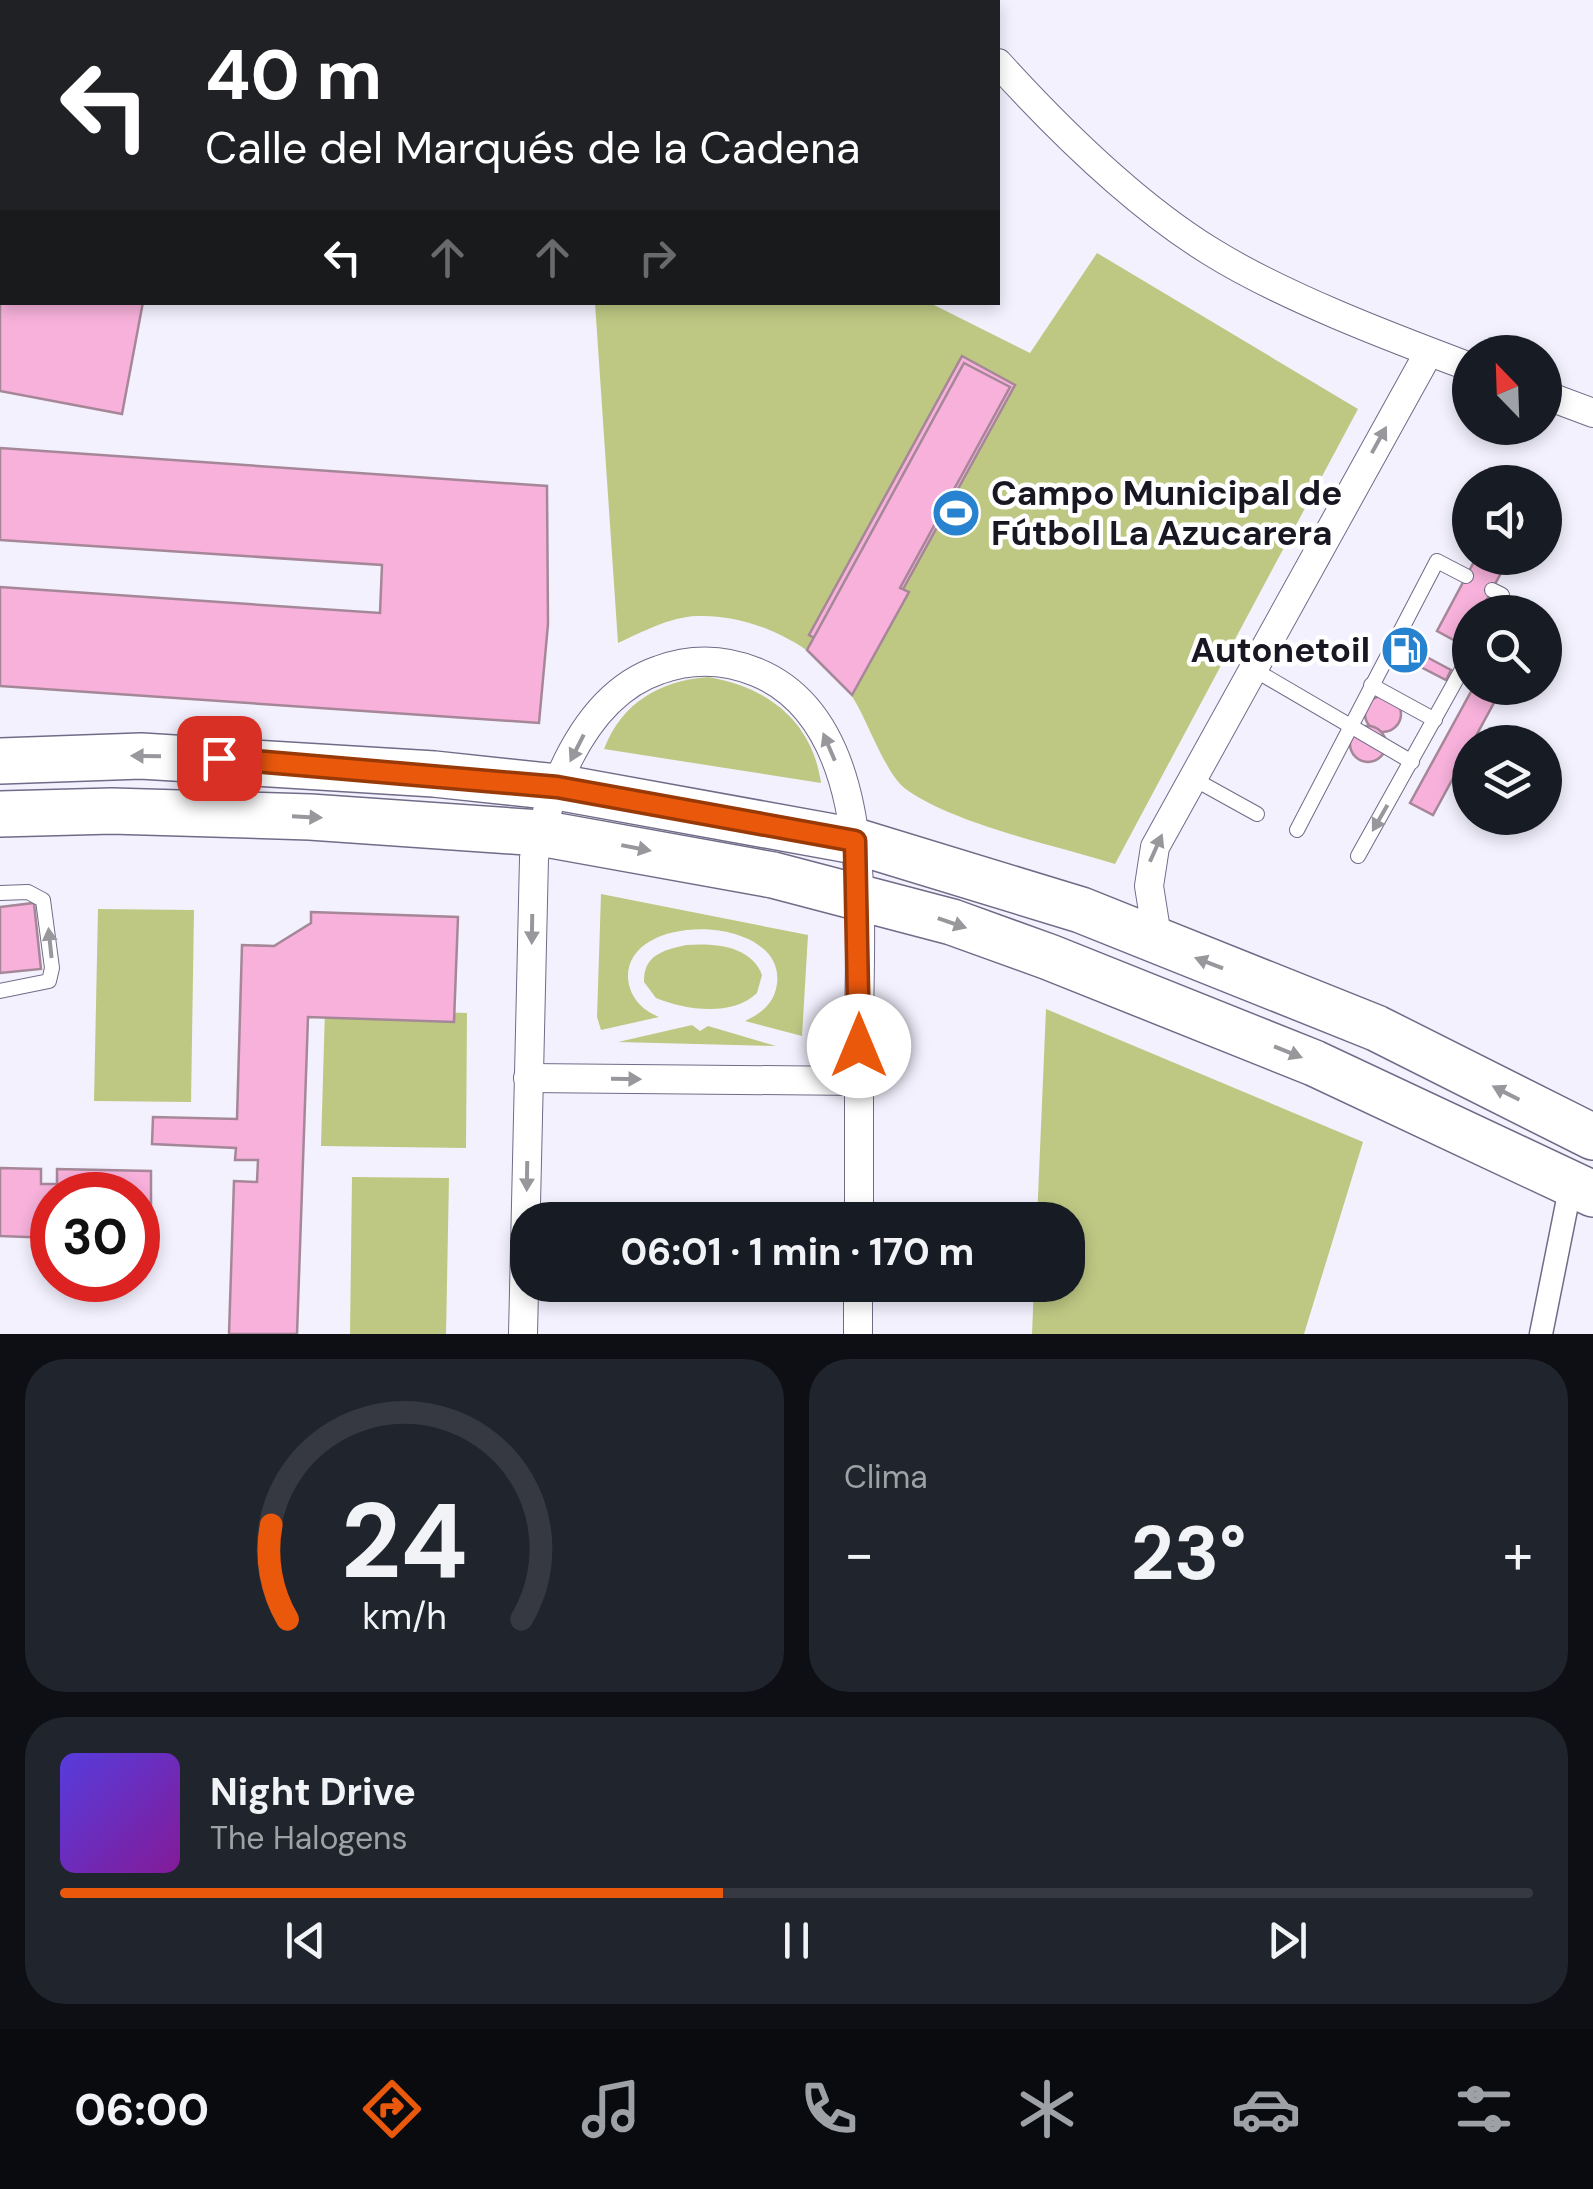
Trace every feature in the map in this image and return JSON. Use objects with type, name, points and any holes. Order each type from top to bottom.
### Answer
[{"type":"main road","points":[[0,761],[141,756],[258,760],[557,787],[855,841],[995,881],[1376,1028],[1593,1137]]},
{"type":"main road","points":[[0,814],[112,811],[310,817],[540,833],[704,860],[859,896],[952,922],[1049,957],[1314,1062],[1581,1197]]},
{"type":"street","points":[[1000,65],[1104,168],[1210,251],[1452,360]]},
{"type":"street","points":[[1158,943],[1150,862],[1192,778],[1429,352]]},
{"type":"street","points":[[1562,401],[1593,413]]},
{"type":"street","points":[[524,1334],[534,858],[557,787],[593,720],[620,690],[666,667],[704,660],[728,663],[777,682],[818,722],[840,774],[855,841],[859,896],[858,1202]]},
{"type":"street","points":[[528,1078],[859,1081]]},
{"type":"street","points":[[1541,1334],[1581,1197]]},
{"type":"street","points":[[858,1302],[858,1334]]},
{"type":"lane","points":[[1297,830],[1437,561],[1466,576]]},
{"type":"lane","points":[[1492,590],[1502,595]]},
{"type":"lane","points":[[1253,669],[1412,762]]},
{"type":"lane","points":[[1372,686],[1436,720]]},
{"type":"lane","points":[[1358,856],[1452,689]]},
{"type":"lane","points":[[1192,778],[1257,814]]},
{"type":"lane","points":[[0,892],[28,892],[43,900],[52,968],[49,981],[42,984],[0,990]]},
{"type":"green space","name":"Campo Municipal de Fútbol La Azucarera","points":[[1097,253],[1358,409],[1115,864],[979,824],[907,790],[892,773],[840,680],[806,650],[764,628],[719,617],[687,617],[618,643],[595,305],[934,305],[1030,353]]},
{"type":"green space","points":[[708,677],[750,689],[784,710],[808,742],[821,783],[604,749],[621,718],[645,697],[674,683]]},
{"type":"green space","points":[[601,894],[808,935],[802,1036],[745,1021],[772,1000],[776,989],[775,964],[760,946],[737,934],[708,929],[679,931],[653,939],[635,955],[628,977],[631,991],[642,1007],[659,1017],[601,1030],[597,1017]]},
{"type":"green space","points":[[98,909],[194,910],[191,1102],[94,1101]]},
{"type":"green space","points":[[686,945],[730,948],[749,957],[762,975],[757,993],[735,1006],[708,1009],[656,998],[644,982],[647,966],[663,952]]},
{"type":"green space","points":[[325,1009],[467,1013],[466,1148],[321,1146]]},
{"type":"green space","points":[[1046,1009],[1363,1142],[1304,1334],[1032,1334],[1033,1302],[1085,1302],[1085,1202],[1038,1202]]},
{"type":"green space","points":[[692,1025],[700,1031],[708,1026],[776,1046],[618,1042]]},
{"type":"green space","points":[[352,1177],[449,1178],[446,1334],[350,1334]]},
{"type":"building","points":[[0,305],[142,305],[122,414],[0,391]]},
{"type":"building","points":[[962,356],[1015,385],[862,664],[809,635]]},
{"type":"building","points":[[964,363],[1010,387],[900,588],[909,592],[852,695],[807,650]]},
{"type":"building","points":[[0,448],[547,486],[548,624],[539,723],[0,686],[0,587],[380,613],[382,565],[0,540]]},
{"type":"building","points":[[1467,575],[1500,575],[1489,595],[1456,595]]},
{"type":"building","points":[[1452,603],[1452,639],[1437,631]]},
{"type":"building","points":[[1421,654],[1451,670],[1446,680],[1415,664]]},
{"type":"building","points":[[1383,696],[1395,702],[1401,714],[1395,726],[1383,732],[1371,726],[1365,714],[1371,702]]},
{"type":"building","points":[[1464,705],[1493,705],[1482,725],[1453,725]]},
{"type":"building","points":[[1368,726],[1381,731],[1386,744],[1381,757],[1368,762],[1355,757],[1350,744],[1355,731]]},
{"type":"building","points":[[1452,726],[1452,780],[1433,815],[1410,803]]},
{"type":"building","points":[[34,903],[41,969],[0,973],[0,907]]},
{"type":"building","points":[[311,912],[458,917],[454,1022],[308,1017],[297,1334],[229,1334],[234,1181],[257,1182],[258,1160],[235,1160],[236,1148],[152,1144],[153,1117],[237,1119],[242,945],[274,946],[311,923]]},
{"type":"building","points":[[0,1168],[41,1169],[30,1172],[30,1237],[0,1236]]},
{"type":"building","points":[[57,1169],[151,1171],[57,1172]]},
{"type":"place","name":"Campo Municipal de Fútbol La Azucarera","points":[[956,513]]},
{"type":"place","name":"Autonetoil","points":[[1405,650]]},
{"type":"route","points":[[219,758],[557,787],[855,841],[860,920],[859,1046]]}]
